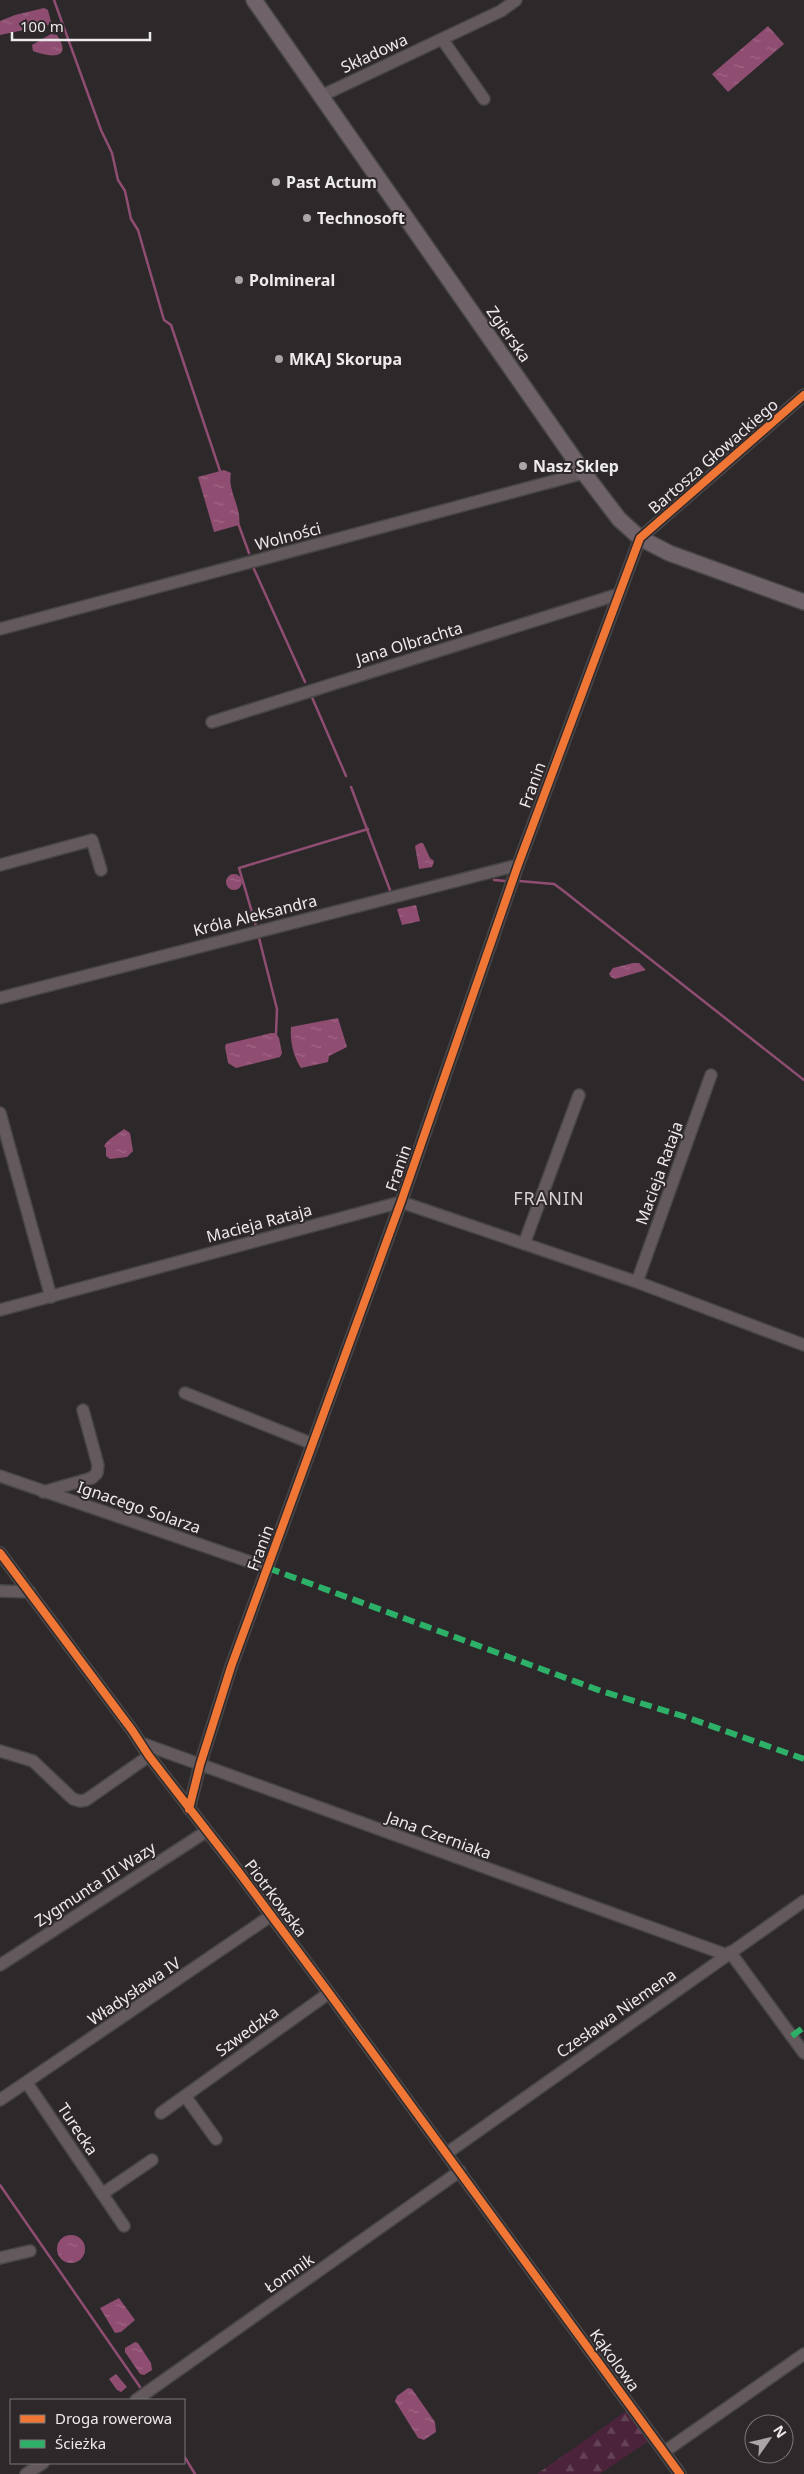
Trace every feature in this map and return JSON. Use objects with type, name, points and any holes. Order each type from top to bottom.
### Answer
[{"type":"main road","name":"Zgierska","points":[[254,0],[584,473],[619,519],[640,538],[669,553],[804,602]]},
{"type":"street","name":"Składowa","points":[[320,96],[501,11],[516,0]]},
{"type":"street","points":[[442,38],[484,99]]},
{"type":"street","name":"Bartosza Głowackiego","points":[[640,538],[804,395]]},
{"type":"street","name":"Wolności","points":[[0,630],[584,473]]},
{"type":"street","name":"Franin","points":[[189,1809],[200,1765],[230,1667],[401,1202],[518,865],[616,595],[640,538]]},
{"type":"street","name":"Jana Olbrachta","points":[[212,722],[616,595]]},
{"type":"street","points":[[0,866],[92,840],[101,870]]},
{"type":"street","name":"Króla Aleksandra","points":[[0,998],[518,865]]},
{"type":"street","name":"Macieja Rataja","points":[[637,1282],[711,1074]]},
{"type":"street","points":[[524,1244],[579,1095]]},
{"type":"street","points":[[0,1112],[51,1297]]},
{"type":"street","points":[[401,1202],[637,1282],[804,1345]]},
{"type":"street","name":"Macieja Rataja","points":[[0,1310],[401,1202]]},
{"type":"street","points":[[185,1394],[313,1444]]},
{"type":"street","points":[[44,1492],[92,1478],[96,1473],[98,1465],[84,1410]]},
{"type":"street","name":"Ignacego Solarza","points":[[0,1476],[268,1568]]},
{"type":"street","name":"Piotrkowska","points":[[0,1553],[149,1756],[272,1915],[527,2262]]},
{"type":"street","points":[[0,1591],[30,1592]]},
{"type":"street","name":"Jana Czerniaka","points":[[141,1743],[728,1954]]},
{"type":"street","points":[[0,1751],[33,1761],[72,1799],[80,1801],[86,1800],[149,1756]]},
{"type":"street","name":"Zygmunta III Wazy","points":[[0,1965],[207,1832]]},
{"type":"street","name":"Czesława Niemena","points":[[447,2153],[804,1901]]},
{"type":"street","name":"Władysława IV","points":[[0,2100],[272,1915]]},
{"type":"street","points":[[728,1954],[804,2053]]},
{"type":"street","name":"Szwedzka","points":[[161,2113],[329,1993]]},
{"type":"street","name":"Turecka","points":[[27,2083],[124,2226]]},
{"type":"street","points":[[185,2096],[216,2139]]},
{"type":"street","points":[[102,2194],[152,2160]]},
{"type":"street","name":"Łomnik","points":[[137,2399],[460,2171]]},
{"type":"street","points":[[0,2258],[30,2251]]},
{"type":"street","name":"Kąkolowa","points":[[527,2262],[680,2474]]},
{"type":"street","points":[[664,2452],[804,2354]]},
{"type":"street","points":[[26,2474],[41,2464]]},
{"type":"green space","points":[[629,2409],[650,2440],[600,2474],[537,2474]]},
{"type":"water","points":[[44,8],[48,10],[51,22],[48,25],[0,35],[0,21],[15,15]]},
{"type":"water","points":[[768,26],[784,44],[728,92],[712,74]]},
{"type":"water","points":[[51,34],[57,35],[63,49],[61,53],[45,55],[33,51],[32,45]]},
{"type":"water","points":[[224,470],[231,473],[230,480],[238,512],[239,525],[214,532],[198,477]]},
{"type":"water","points":[[423,843],[430,858],[434,861],[432,867],[419,869],[415,846]]},
{"type":"water","points":[[234,874],[240,876],[242,882],[240,888],[234,890],[228,888],[226,882],[228,876]]},
{"type":"water","points":[[416,905],[420,921],[402,925],[397,909]]},
{"type":"water","points":[[639,963],[646,970],[615,979],[609,974],[613,968]]},
{"type":"water","points":[[338,1018],[347,1047],[329,1056],[328,1062],[301,1068],[293,1048],[291,1027]]},
{"type":"water","points":[[276,1033],[279,1038],[282,1053],[280,1057],[236,1068],[228,1063],[226,1044]]},
{"type":"water","points":[[124,1129],[130,1133],[133,1151],[127,1157],[110,1159],[106,1156],[106,1148],[104,1146]]},
{"type":"water","points":[[71,2235],[81,2239],[85,2249],[81,2259],[71,2263],[61,2259],[57,2249],[61,2239]]},
{"type":"water","points":[[119,2298],[135,2320],[121,2332],[115,2333],[100,2308]]},
{"type":"water","points":[[135,2342],[138,2343],[151,2363],[152,2370],[144,2375],[140,2374],[125,2352],[125,2348]]},
{"type":"water","points":[[116,2374],[127,2387],[121,2392],[117,2390],[109,2379]]},
{"type":"water","points":[[408,2388],[412,2389],[435,2422],[436,2432],[424,2440],[418,2438],[395,2401],[397,2396]]},
{"type":"waterway","points":[[54,0],[101,130],[112,153],[118,180],[125,191],[131,219],[138,230],[164,320],[171,325],[221,474]]},
{"type":"waterway","points":[[238,523],[249,553]]},
{"type":"waterway","points":[[254,569],[305,682]]},
{"type":"waterway","points":[[311,695],[346,776]]},
{"type":"waterway","points":[[351,787],[390,890]]},
{"type":"waterway","points":[[256,926],[239,868],[368,829]]},
{"type":"waterway","points":[[494,880],[506,881]]},
{"type":"waterway","points":[[519,881],[554,884],[804,1080]]},
{"type":"waterway","points":[[259,938],[277,1009],[276,1033]]},
{"type":"waterway","points":[[0,2185],[140,2387]]},
{"type":"waterway","points":[[185,2458],[195,2474]]},
{"type":"marked path","points":[[268,1568],[601,1691],[686,1717],[804,1759]]},
{"type":"marked path","points":[[792,2036],[804,2027]]},
{"type":"cycle path","points":[[189,1809],[200,1765],[231,1667],[401,1202],[518,865],[640,538],[804,395]]},
{"type":"cycle path","points":[[0,1553],[132,1730],[149,1756],[329,1993],[680,2474]]},
{"type":"place","name":"Past Actum","points":[[276,182]]},
{"type":"place","name":"Technosoft","points":[[307,218]]},
{"type":"place","name":"Polmineral","points":[[239,280]]},
{"type":"place","name":"MKAJ Skorupa","points":[[279,359]]},
{"type":"place","name":"Nasz Sklep","points":[[523,466]]},
{"type":"district","name":"FRANIN","points":[[549,1199]]}]
